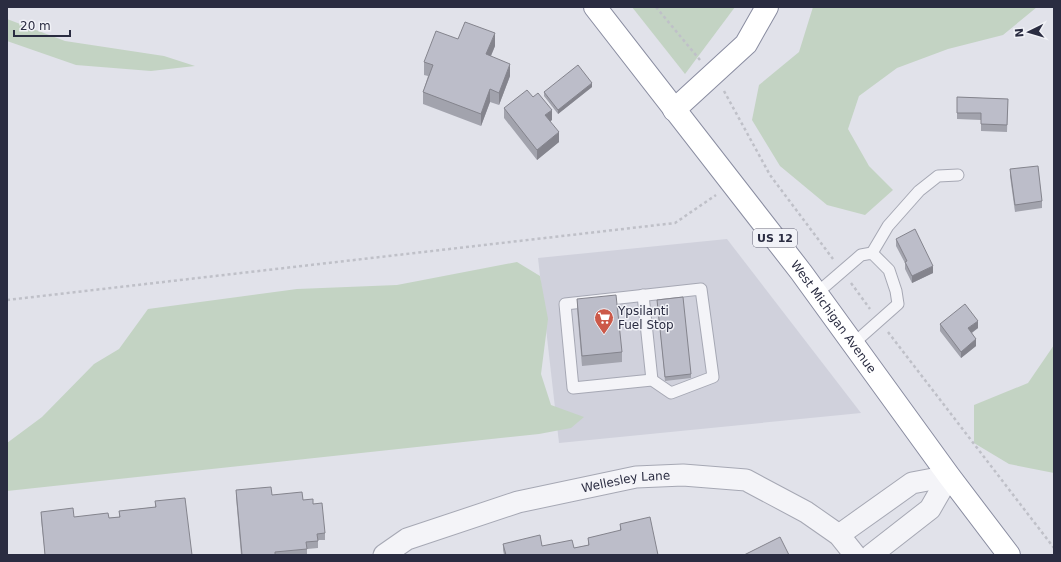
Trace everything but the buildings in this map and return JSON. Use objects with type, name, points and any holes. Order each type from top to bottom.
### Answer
[{"type":"highway","name":"West Michigan Avenue","points":[[595,7],[817,293],[949,476],[1009,555]]},
{"type":"highway","points":[[674,110],[746,44],[767,7]]},
{"type":"street","name":"Wellesley Lane","points":[[384,555],[407,540],[518,502],[636,477],[683,475],[746,480],[806,512],[839,535],[855,555]]},
{"type":"street","points":[[839,535],[912,483],[949,476]]},
{"type":"street","points":[[871,555],[930,509],[949,476]]},
{"type":"lane","points":[[817,293],[861,255],[872,253],[888,226],[919,192],[938,176],[958,174]]},
{"type":"lane","points":[[854,343],[898,304],[896,291],[889,270],[872,253]]},
{"type":"lane","points":[[701,289],[713,377],[671,393],[652,380],[573,388],[565,304],[701,289]]},
{"type":"lane","points":[[643,295],[652,380]]},
{"type":"path","points":[[656,7],[702,63]]},
{"type":"path","points":[[7,300],[675,223],[733,184]]},
{"type":"shaded area","points":[[727,239],[861,413],[559,443],[538,258]]},
{"type":"green space","points":[[632,7],[735,7],[685,74]]},
{"type":"green space","points":[[813,7],[1037,7],[1003,35],[948,49],[897,68],[859,96],[848,129],[869,166],[893,190],[865,215],[827,205],[780,166],[752,120],[759,85],[799,52]]},
{"type":"green space","points":[[7,19],[65,41],[164,56],[195,66],[151,71],[76,65],[7,41]]},
{"type":"green space","points":[[517,262],[540,276],[548,319],[541,374],[551,405],[584,417],[571,428],[539,434],[7,491],[7,443],[42,417],[94,364],[119,349],[148,309],[297,289],[397,285]]},
{"type":"green space","points":[[1054,345],[1054,473],[1009,464],[974,443],[974,405],[1028,383]]},
{"type":"place","name":"Ypsilanti Fuel Stop","points":[[604,335]]}]
